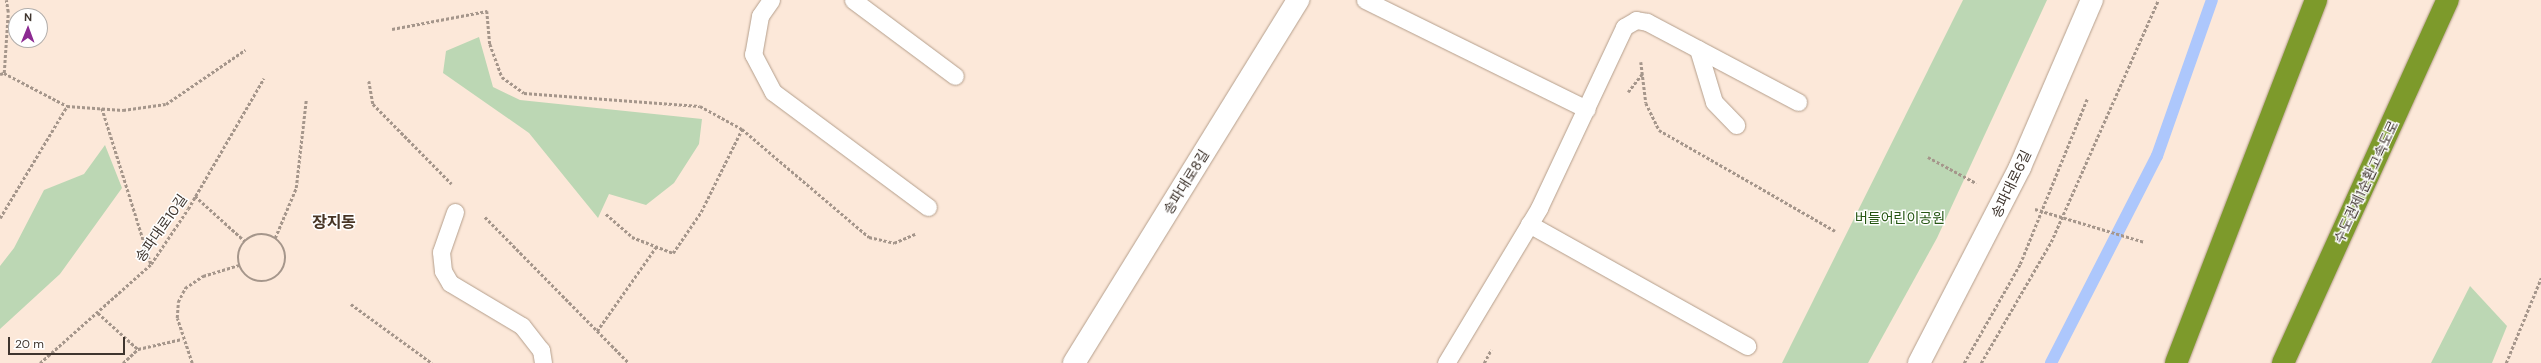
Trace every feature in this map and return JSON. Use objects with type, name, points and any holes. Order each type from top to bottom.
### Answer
[{"type":"highway","points":[[2176,363],[2316,0]]},
{"type":"highway","name":"수도권제1순환고속도로","points":[[2283,363],[2448,0]]},
{"type":"street","name":"송파대로8길","points":[[1074,363],[1298,0]]},
{"type":"street","name":"송파대로6길","points":[[1919,363],[2005,198],[2092,0]]},
{"type":"lane","points":[[771,0],[760,16],[753,54],[773,92],[928,207]]},
{"type":"lane","points":[[853,0],[955,76]]},
{"type":"lane","points":[[1365,0],[1587,109]]},
{"type":"lane","points":[[1446,363],[1529,224],[1587,109],[1617,38],[1630,24],[1636,20],[1647,22],[1798,102]]},
{"type":"lane","points":[[1698,49],[1714,102],[1736,125]]},
{"type":"lane","points":[[455,212],[441,252],[443,271],[450,283],[522,326],[541,350],[543,363]]},
{"type":"lane","points":[[1529,224],[1746,346]]},
{"type":"path","points":[[4,72],[8,12],[6,0]]},
{"type":"path","points":[[1981,363],[2051,242],[2060,218],[2158,0]]},
{"type":"path","points":[[392,29],[487,11],[490,44],[502,77],[524,93],[700,106],[742,129],[870,237],[894,243],[913,237],[928,207]]},
{"type":"path","points":[[4,72],[67,106],[123,110],[166,104],[245,50]]},
{"type":"path","points":[[0,74],[4,72]]},
{"type":"path","name":"송파대로10길","points":[[40,363],[98,313],[151,264],[195,196],[264,78]]},
{"type":"path","points":[[369,81],[373,104],[457,189]]},
{"type":"path","points":[[1964,363],[2020,264],[2043,212],[2088,95]]},
{"type":"path","points":[[275,238],[296,188],[306,100]]},
{"type":"path","points":[[0,218],[67,106]]},
{"type":"path","points":[[102,108],[151,264]]},
{"type":"path","points":[[606,214],[632,237],[673,253],[702,212],[742,129]]},
{"type":"path","points":[[1928,157],[2005,198],[2060,218],[2144,242]]},
{"type":"path","points":[[195,196],[245,241]]},
{"type":"path","points":[[479,212],[629,363]]},
{"type":"path","points":[[260,234],[275,238],[285,249],[286,264],[277,276],[271,280],[256,280],[248,277],[239,265],[240,248],[245,241],[260,234]]},
{"type":"path","points":[[597,331],[656,246]]},
{"type":"path","points":[[192,363],[182,339],[177,318],[178,302],[185,288],[203,276],[239,265]]},
{"type":"path","points":[[2506,363],[2541,278]]},
{"type":"path","points":[[351,304],[432,363]]},
{"type":"path","points":[[98,313],[138,349]]},
{"type":"path","points":[[123,363],[138,349],[182,339]]},
{"type":"green space","name":"버들어린이공원","points":[[1963,0],[2047,0],[1937,238],[1868,363],[1782,363]]},
{"type":"green space","points":[[479,37],[493,87],[520,100],[702,119],[699,144],[674,183],[646,205],[609,194],[598,218],[529,133],[443,73],[446,51]]},
{"type":"green space","points":[[105,145],[122,188],[60,274],[0,329],[0,266],[14,248],[44,190],[84,174]]},
{"type":"green space","points":[[2470,286],[2507,326],[2492,363],[2431,363]]},
{"type":"waterway","points":[[2051,363],[2157,156],[2212,0]]},
{"type":"district","name":"장지동","points":[[334,223]]}]
